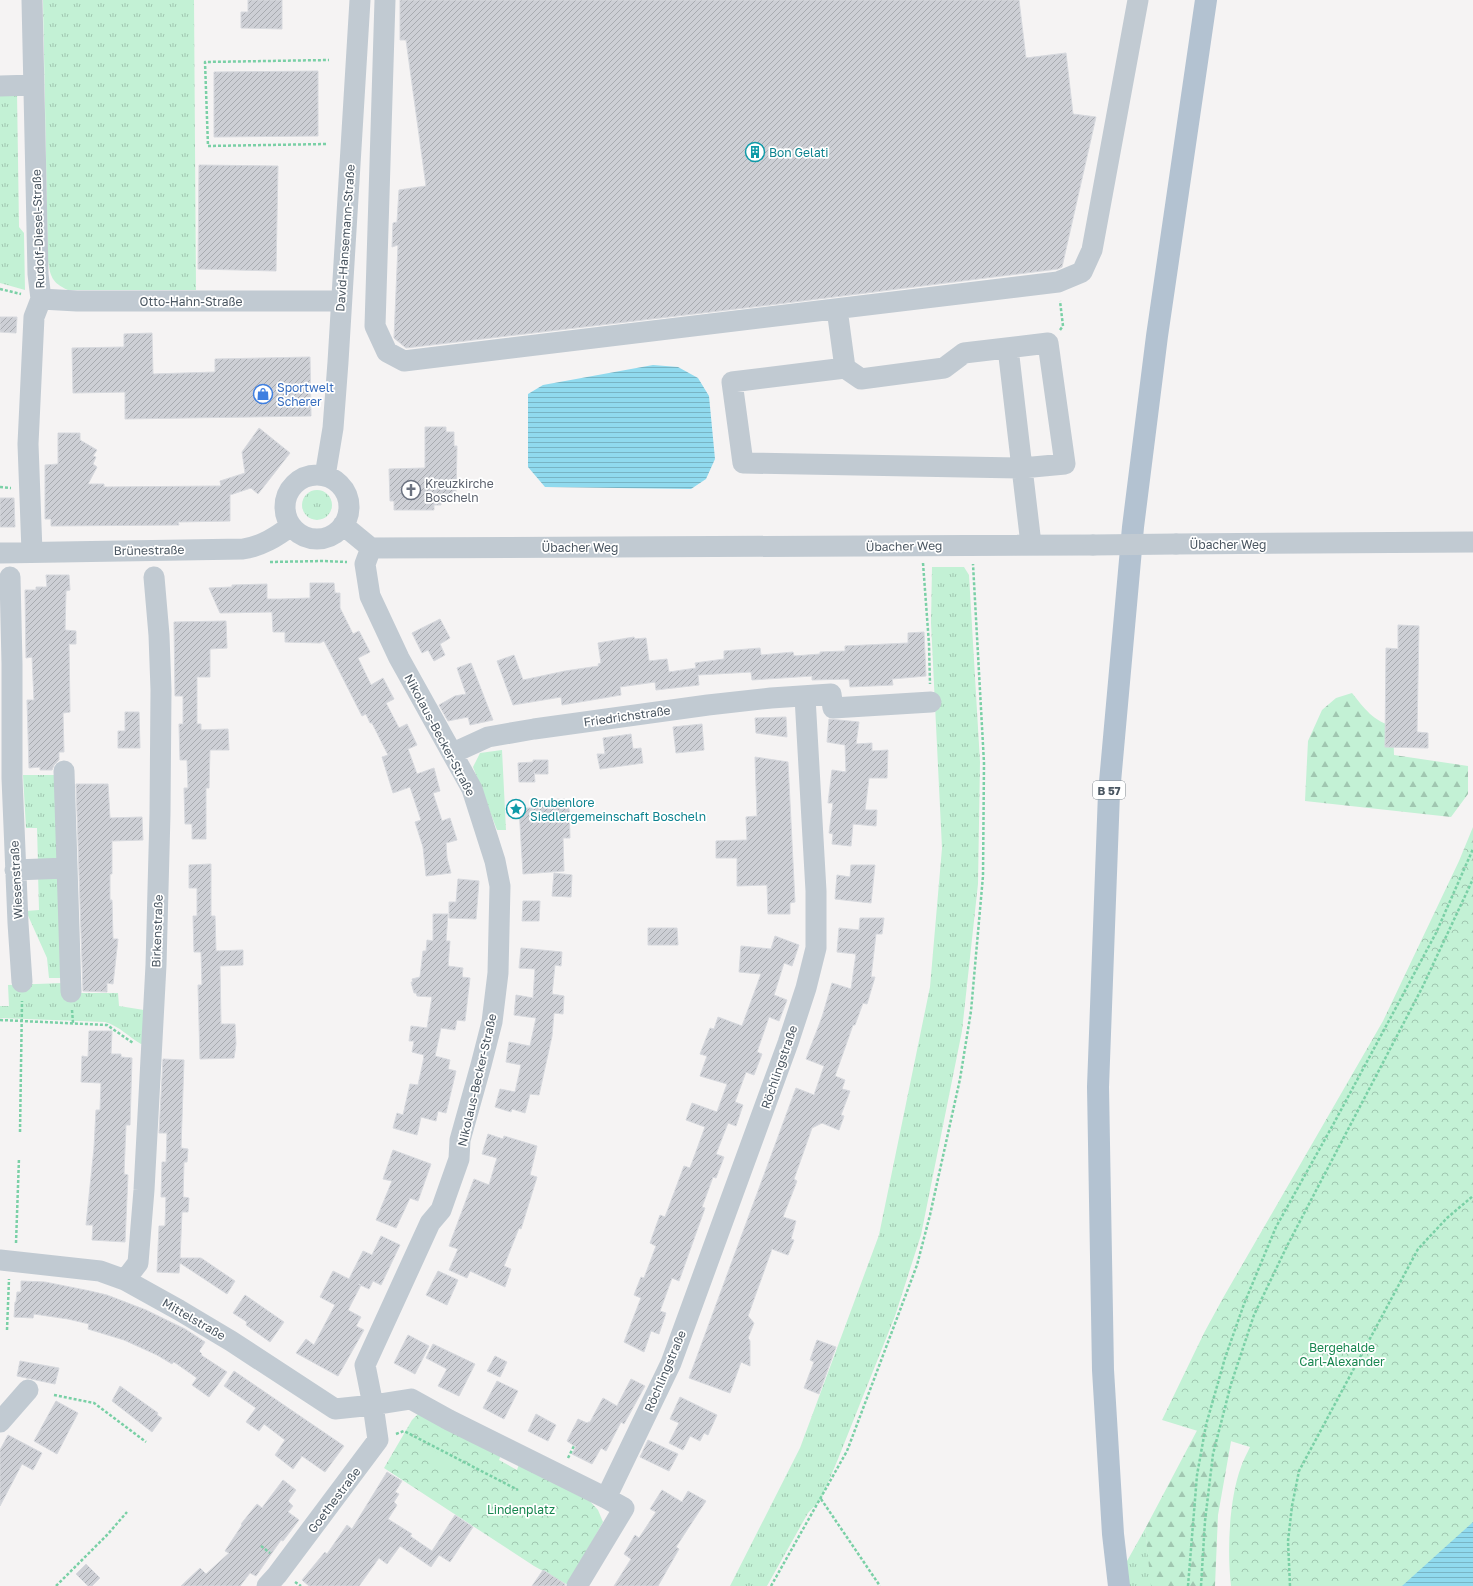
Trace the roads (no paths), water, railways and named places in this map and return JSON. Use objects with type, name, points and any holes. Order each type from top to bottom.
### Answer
[{"type":"main road","name":"B 57","points":[[1119,1586],[1113,1534],[1103,1370],[1098,1087],[1109,793],[1136,504],[1157,336],[1206,0]]},
{"type":"street","name":"Rudolf-Diesel-Straße","points":[[32,0],[38,274],[41,299],[34,316],[28,444],[32,552]]},
{"type":"street","name":"David-Hansemann-Straße","points":[[325,476],[333,428],[360,0]]},
{"type":"street","points":[[385,0],[376,326],[387,352],[404,361],[1058,282],[1082,272],[1092,250],[1138,0]]},
{"type":"street","points":[[0,86],[34,85]]},
{"type":"street","name":"Otto-Hahn-Straße","points":[[41,299],[77,301],[341,301]]},
{"type":"street","points":[[837,309],[846,368]]},
{"type":"street","points":[[1048,343],[1065,464],[1022,468],[743,463],[732,382],[846,368],[861,379],[944,368],[964,353],[1048,343]]},
{"type":"street","points":[[1008,348],[1031,544]]},
{"type":"street","points":[[319,475],[335,480],[342,487],[347,496],[349,506],[348,516],[343,526],[327,537],[317,539],[298,533],[291,526],[288,520],[285,507],[288,494],[291,489],[295,484],[306,477],[319,475]]},
{"type":"street","name":"Brünestraße","points":[[0,553],[243,549],[256,547],[274,539],[291,526]]},
{"type":"street","points":[[343,526],[371,548]]},
{"type":"street","name":"Übacher Weg","points":[[371,548],[1473,542]]},
{"type":"street","name":"Nikolaus-Becker-Straße","points":[[371,548],[365,564],[370,596],[399,658],[472,789],[496,867],[500,886],[498,973],[492,1022],[478,1079],[460,1140],[459,1159],[440,1210],[430,1223],[365,1365],[373,1405]]},
{"type":"street","name":"Wiesenstraße","points":[[10,577],[12,664],[6,778],[16,870],[22,982]]},
{"type":"street","name":"Birkenstraße","points":[[125,1280],[138,1263],[144,1190],[156,965],[160,814],[161,690],[159,635],[154,577]]},
{"type":"street","name":"Friedrichstraße","points":[[453,753],[488,736],[647,713],[765,699],[831,694],[833,708],[931,702]]},
{"type":"street","name":"Röchlingstraße","points":[[606,1498],[671,1363],[790,1036],[806,988],[816,948],[816,891],[805,697]]},
{"type":"street","points":[[64,771],[71,992]]},
{"type":"street","points":[[16,870],[67,868]]},
{"type":"street","name":"Mittelstraße","points":[[8,1260],[100,1271],[125,1280],[231,1341],[335,1409],[373,1405]]},
{"type":"street","points":[[0,1422],[28,1390]]},
{"type":"street","points":[[373,1405],[411,1399],[465,1428],[624,1508],[577,1586]]},
{"type":"street","name":"Goethestraße","points":[[267,1586],[277,1575],[378,1440],[373,1405]]},
{"type":"water","points":[[653,365],[678,367],[698,378],[709,396],[715,459],[706,479],[691,489],[545,487],[528,467],[528,394],[543,385]]},
{"type":"water","points":[[1473,1522],[1473,1586],[1402,1586]]},
{"type":"place","name":"Bon Gelati","points":[[755,152]]},
{"type":"place","name":"Sportwelt Scherer","points":[[263,394]]},
{"type":"place","name":"Kreuzkirche Boscheln","points":[[411,490]]},
{"type":"place","name":"Grubenlore Siedlergemeinschaft Boscheln","points":[[516,809]]},
{"type":"park label","name":"Bergehalde Carl-Alexander","points":[[1342,1354]]},
{"type":"park label","name":"Lindenplatz","points":[[521,1509]]}]
